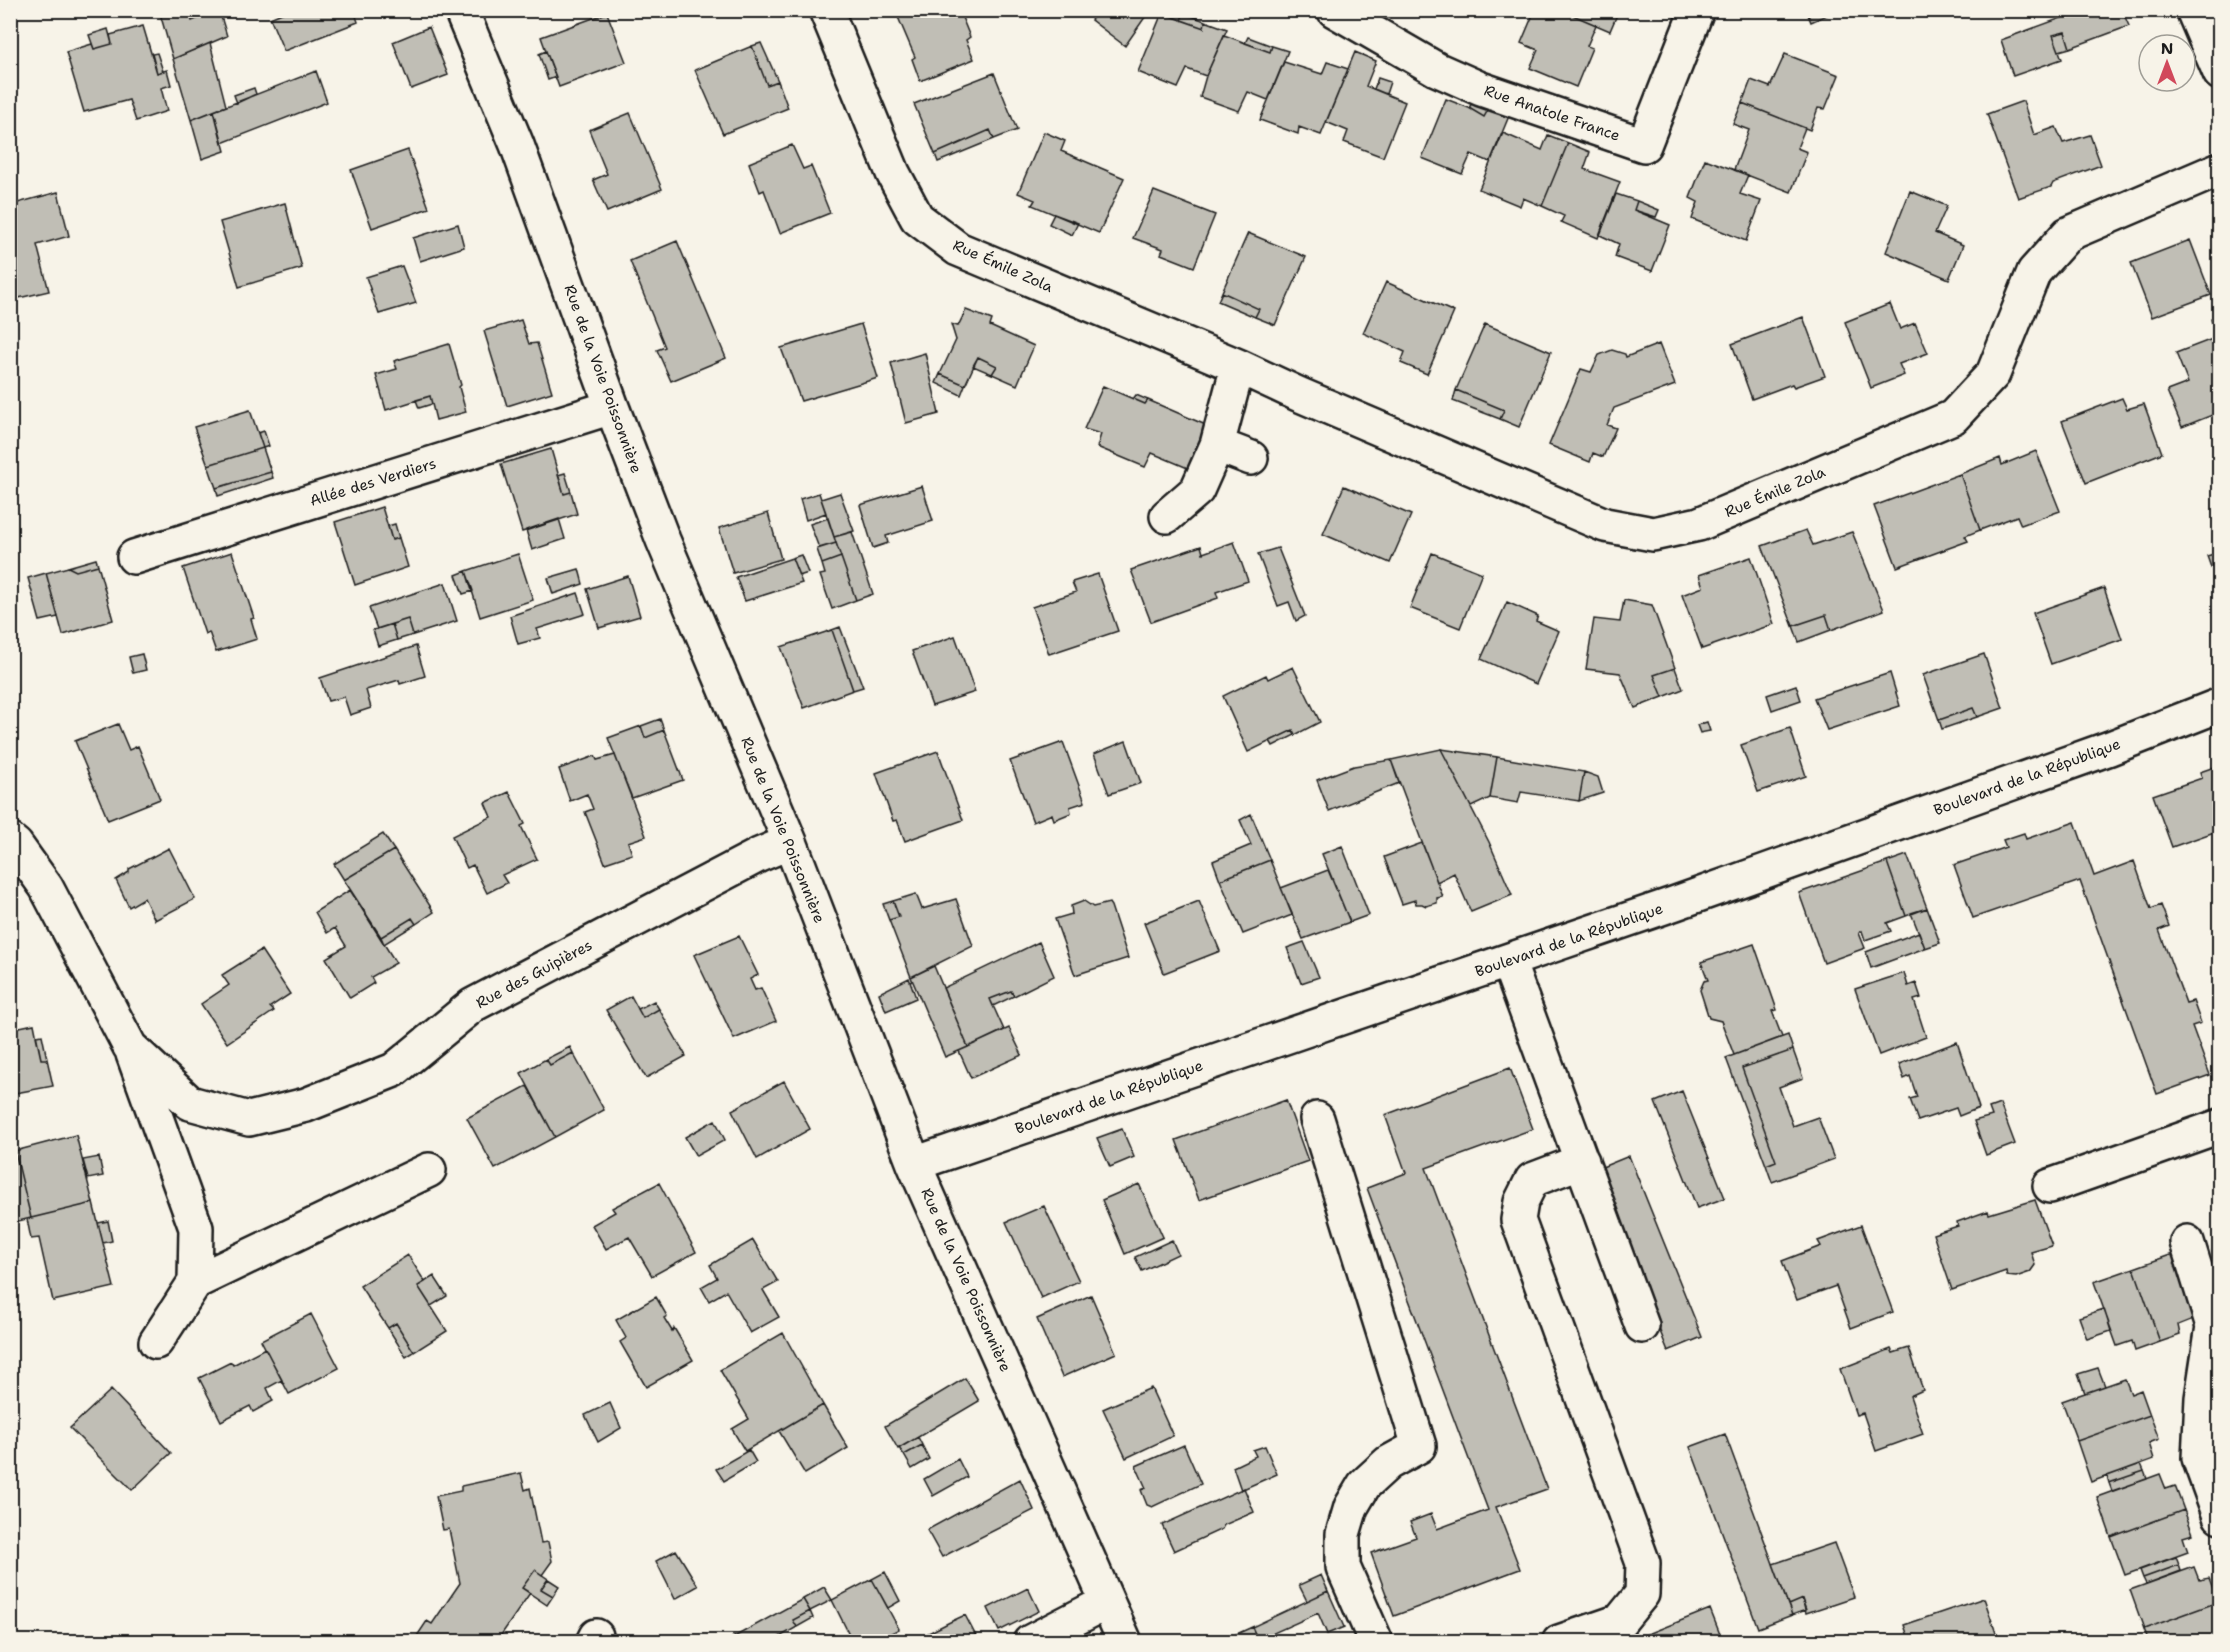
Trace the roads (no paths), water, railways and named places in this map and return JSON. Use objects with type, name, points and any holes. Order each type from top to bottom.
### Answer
[{"type":"street","name":"Rue de la Voie Poissonnière","points":[[461,10],[517,145],[663,540],[790,842],[914,1164],[1125,1641]]},
{"type":"street","name":"Rue Émile Zola","points":[[826,10],[893,173],[917,218],[958,249],[1238,366],[1298,394],[1605,525],[1653,534],[1699,524],[1953,417],[1993,374],[2034,272],[2068,234],[2220,169]]},
{"type":"street","name":"Rue Anatole France","points":[[1334,10],[1436,69],[1481,89],[1644,145],[1697,10]]},
{"type":"street","points":[[2193,10],[2220,73]]},
{"type":"street","points":[[1167,516],[1197,490],[1217,445],[1238,366]]},
{"type":"street","name":"Allée des Verdiers","points":[[134,557],[612,407]]},
{"type":"street","points":[[1217,445],[1251,458]]},
{"type":"street","name":"Boulevard de la République","points":[[914,1164],[1508,961],[2088,756],[2220,705]]},
{"type":"street","name":"Rue des Guipières","points":[[10,840],[46,887],[130,1047],[196,1228],[195,1282]]},
{"type":"street","name":"Rue des Guipières","points":[[130,1047],[190,1103],[249,1119],[306,1105],[394,1070],[473,1005],[759,855],[790,842]]},
{"type":"street","points":[[1508,961],[1642,1326]]},
{"type":"street","points":[[1317,1119],[1419,1446],[1388,1463],[1364,1485],[1352,1507],[1343,1534],[1343,1567],[1376,1641]]},
{"type":"street","points":[[2050,1186],[2220,1126]]},
{"type":"street","points":[[1568,1640],[1620,1621],[1641,1594],[1643,1563],[1518,1220],[1521,1202],[1532,1180],[1582,1161]]},
{"type":"street","points":[[156,1342],[195,1282],[429,1170]]},
{"type":"street","points":[[2187,1242],[2213,1326],[2202,1398],[2199,1458],[2220,1516]]},
{"type":"street","points":[[1030,1641],[1107,1602]]}]
